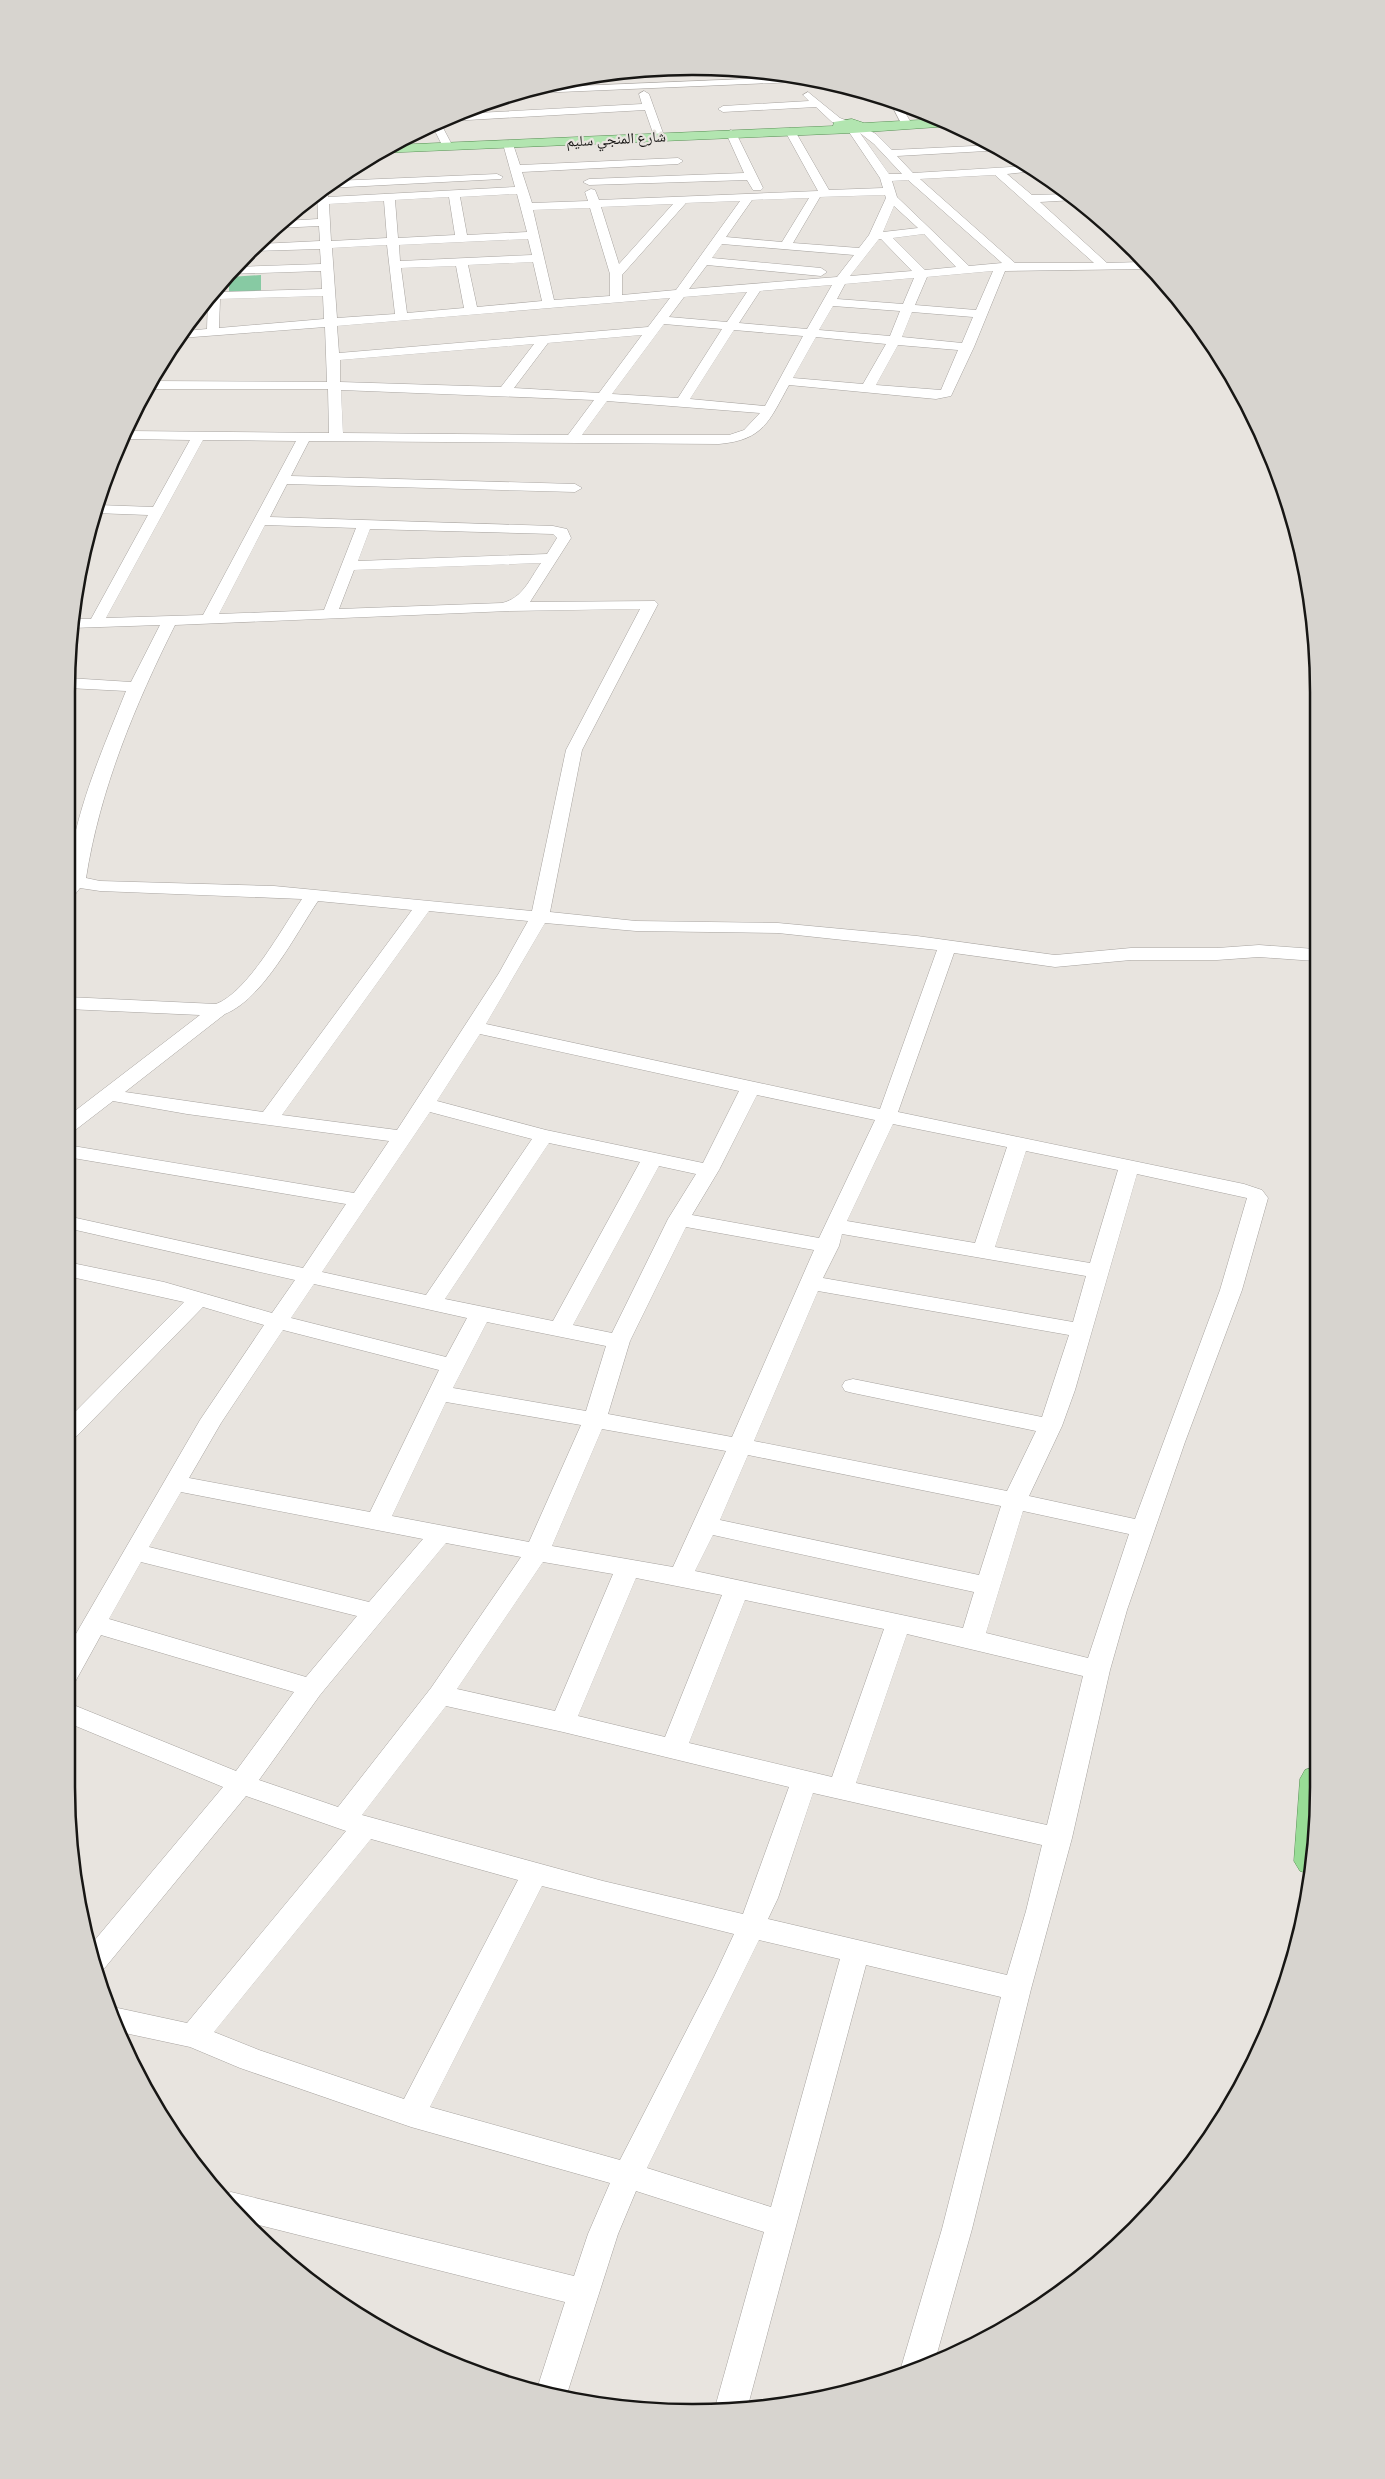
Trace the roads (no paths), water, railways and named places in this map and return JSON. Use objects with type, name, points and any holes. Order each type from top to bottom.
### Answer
[{"type":"main road","name":"شارع المنجي سليم","points":[[732,131],[790,131],[923,120]]},
{"type":"main road","name":"شارع المنجي سليم","points":[[400,149],[732,131],[934,124]]},
{"type":"main road","name":"شارع المنجي سليم","points":[[409,144],[663,135]]},
{"type":"street","points":[[742,77],[749,82]]},
{"type":"street","points":[[715,97],[749,82],[777,81]]},
{"type":"street","points":[[593,83],[642,87],[715,97],[818,104]]},
{"type":"street","points":[[796,84],[836,120],[870,133],[910,176],[982,237],[1006,267]]},
{"type":"street","points":[[642,87],[647,107],[678,161],[685,179]]},
{"type":"street","points":[[715,97],[761,198]]},
{"type":"street","points":[[470,117],[647,107]]},
{"type":"street","points":[[899,111],[905,121]]},
{"type":"street","points":[[850,126],[886,178],[891,195],[966,270]]},
{"type":"street","points":[[439,130],[446,143]]},
{"type":"street","points":[[790,131],[820,195]]},
{"type":"street","points":[[508,144],[512,167],[527,207],[549,304]]},
{"type":"street","points":[[887,153],[984,149]]},
{"type":"street","points":[[343,184],[512,167],[678,161]]},
{"type":"street","points":[[581,165],[589,182],[616,274],[616,298]]},
{"type":"street","points":[[886,178],[1020,170]]},
{"type":"street","points":[[997,171],[1030,198],[1104,266]]},
{"type":"street","points":[[589,182],[752,176]]},
{"type":"street","points":[[327,195],[390,197],[521,190]]},
{"type":"street","points":[[454,194],[462,238]]},
{"type":"street","points":[[527,207],[820,195],[932,194]]},
{"type":"street","points":[[786,245],[820,195]]},
{"type":"street","points":[[132,435],[734,439],[748,435],[756,430],[769,410],[809,334],[844,277],[863,252],[879,236],[891,195]]},
{"type":"street","points":[[390,197],[395,241],[395,265],[402,317]]},
{"type":"street","points":[[1030,198],[1060,197]]},
{"type":"street","points":[[572,439],[704,261],[748,198]]},
{"type":"street","points":[[322,199],[334,358],[336,436]]},
{"type":"street","points":[[616,274],[682,201]]},
{"type":"street","points":[[290,224],[325,222]]},
{"type":"street","points":[[879,236],[927,230]]},
{"type":"street","points":[[265,248],[533,235]]},
{"type":"street","points":[[879,236],[922,274]]},
{"type":"street","points":[[718,240],[863,252]]},
{"type":"street","points":[[395,265],[540,258]]},
{"type":"street","points":[[704,261],[844,277]]},
{"type":"street","points":[[461,262],[471,310]]},
{"type":"street","points":[[190,334],[678,294],[844,277],[922,274],[1006,267],[1139,266]]},
{"type":"street","points":[[242,271],[328,267]]},
{"type":"street","points":[[785,381],[942,395],[949,390],[982,314],[1006,267]]},
{"type":"street","points":[[266,270],[266,294]]},
{"type":"street","points":[[868,388],[894,340],[922,274]]},
{"type":"street","points":[[682,402],[756,287]]},
{"type":"street","points":[[221,294],[328,292]]},
{"type":"street","points":[[828,302],[982,314]]},
{"type":"street","points":[[213,333],[214,303]]},
{"type":"street","points":[[659,320],[968,348]]},
{"type":"street","points":[[334,358],[652,332]]},
{"type":"street","points":[[504,392],[544,340]]},
{"type":"street","points":[[157,385],[334,384],[604,396],[769,410]]},
{"type":"street","points":[[96,623],[199,435]]},
{"type":"street","points":[[208,620],[305,436]]},
{"type":"street","points":[[282,480],[575,488]]},
{"type":"street","points":[[103,509],[156,511]]},
{"type":"street","points":[[261,521],[553,530],[562,532],[564,538],[525,599],[512,606]]},
{"type":"street","points":[[330,614],[364,525]]},
{"type":"street","points":[[347,566],[550,558]]},
{"type":"street","points":[[75,1659],[174,1483],[236,1382],[404,1137],[475,1027],[540,916],[574,750],[650,604],[512,606],[169,622],[79,624]]},
{"type":"street","points":[[75,867],[94,802],[136,687],[169,622]]},
{"type":"street","points":[[75,683],[136,687]]},
{"type":"street","points":[[75,885],[274,891],[425,904],[636,926],[778,928],[948,946],[1055,961],[1095,959],[1131,954],[1217,954],[1259,951],[1310,955]]},
{"type":"street","points":[[75,1121],[218,1010],[231,1004],[249,990],[314,894]]},
{"type":"street","points":[[269,1118],[425,904]]},
{"type":"street","points":[[680,1577],[706,1525],[864,1161],[887,1116],[934,980],[948,946]]},
{"type":"street","points":[[75,1003],[218,1010]]},
{"type":"street","points":[[475,1027],[751,1088],[1244,1190],[1258,1198],[1231,1290],[1173,1442],[1115,1610],[1098,1670],[1059,1838],[1017,1989],[957,2229],[919,2361]]},
{"type":"street","points":[[193,2036],[355,1823],[537,1552],[594,1419],[619,1341],[679,1219],[709,1170],[751,1088]]},
{"type":"street","points":[[110,1095],[187,1108],[404,1137]]},
{"type":"street","points":[[424,1104],[544,1136],[709,1170]]},
{"type":"street","points":[[432,1304],[544,1136]]},
{"type":"street","points":[[983,1251],[1019,1142]]},
{"type":"street","points":[[75,1153],[359,1200]]},
{"type":"street","points":[[560,1329],[652,1159]]},
{"type":"street","points":[[972,1639],[1015,1500],[1050,1426],[1073,1361],[1129,1166]]},
{"type":"street","points":[[679,1219],[828,1246]]},
{"type":"street","points":[[75,1224],[432,1304],[619,1341]]},
{"type":"street","points":[[836,1226],[1098,1271]]},
{"type":"street","points":[[75,1276],[198,1298],[278,1322],[452,1366]]},
{"type":"street","points":[[812,1284],[1081,1330]]},
{"type":"street","points":[[75,1425],[198,1298]]},
{"type":"street","points":[[377,1522],[452,1366],[480,1314]]},
{"type":"street","points":[[853,1386],[1050,1426]]},
{"type":"street","points":[[439,1393],[594,1419],[1015,1500],[1144,1529]]},
{"type":"street","points":[[174,1483],[440,1534],[680,1577],[972,1639],[1098,1670]]},
{"type":"street","points":[[706,1525],[988,1586]]},
{"type":"street","points":[[99,1955],[241,1784],[311,1688],[440,1534]]},
{"type":"street","points":[[134,1552],[374,1612]]},
{"type":"street","points":[[563,1722],[628,1568]]},
{"type":"street","points":[[674,1748],[737,1589]]},
{"type":"street","points":[[94,1624],[311,1688]]},
{"type":"street","points":[[841,1789],[898,1624]]},
{"type":"street","points":[[440,1695],[674,1748],[804,1781],[1059,1838]]},
{"type":"street","points":[[75,1716],[241,1784],[355,1823],[535,1874],[1017,1989]]},
{"type":"street","points":[[553,2388],[603,2234],[628,2175],[728,1978],[751,1927],[779,1858],[804,1781]]},
{"type":"street","points":[[410,2114],[535,1874]]},
{"type":"street","points":[[732,2403],[856,1951]]},
{"type":"street","points":[[121,2021],[193,2036],[250,2059],[410,2114],[628,2175],[782,2224]]},
{"type":"street","points":[[241,2207],[583,2292]]}]
